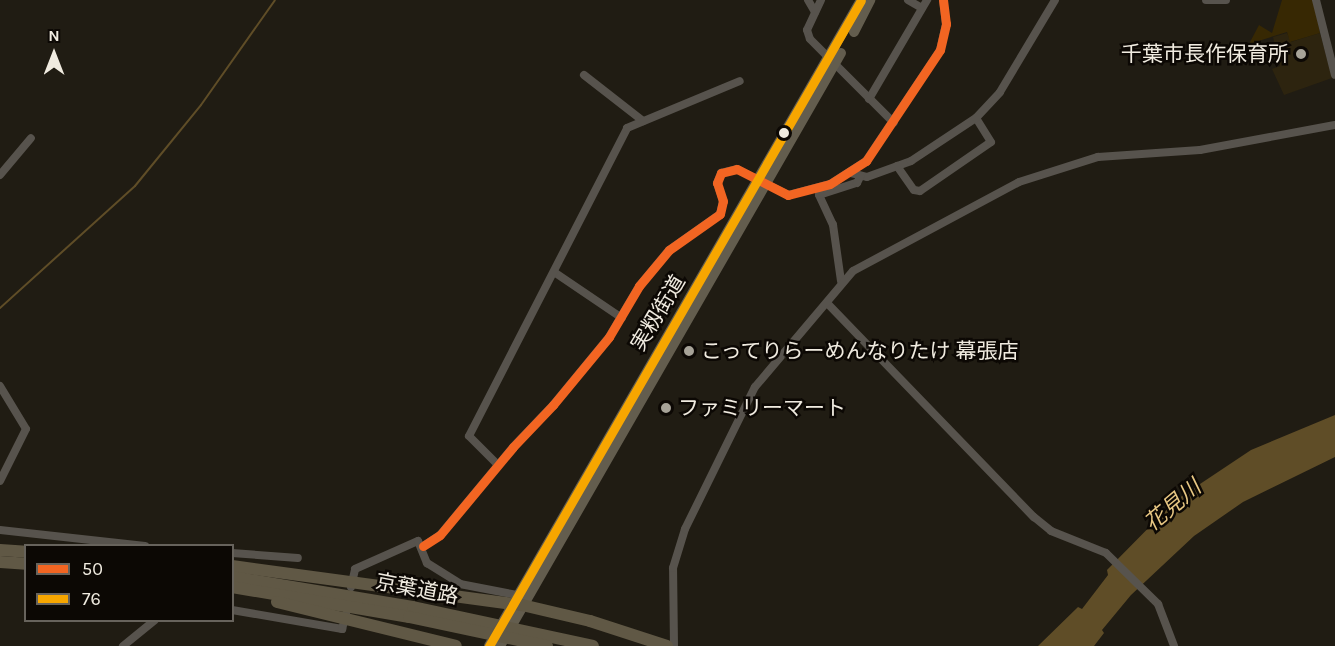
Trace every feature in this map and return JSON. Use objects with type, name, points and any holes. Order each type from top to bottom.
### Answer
[{"type":"highway","points":[[0,550],[24,552]]},
{"type":"highway","points":[[0,562],[24,564]]},
{"type":"highway","points":[[234,566],[514,607],[616,628],[667,646]]},
{"type":"highway","name":"京葉道路","points":[[234,578],[413,607],[593,646]]},
{"type":"highway","name":"京葉道路","points":[[234,587],[409,617],[547,646]]},
{"type":"highway","points":[[234,594],[303,607],[456,646]]},
{"type":"main road","name":"実籾街道","points":[[832,62],[861,0]]},
{"type":"main road","name":"実籾街道","points":[[495,645],[514,607],[870,0]]},
{"type":"street","points":[[808,0],[815,12]]},
{"type":"street","points":[[821,0],[807,30],[810,39],[894,123]]},
{"type":"street","points":[[869,99],[924,4],[908,0]]},
{"type":"street","points":[[423,546],[440,535],[498,465],[553,405],[622,318],[639,286],[669,250],[720,214],[723,201],[717,183],[722,172],[735,168],[762,184],[788,195],[830,184],[851,173],[874,151],[940,50],[946,24],[943,0]]},
{"type":"street","points":[[851,173],[860,177],[911,161],[976,118],[1000,92],[1055,0]]},
{"type":"street","points":[[1206,0],[1226,0]]},
{"type":"street","points":[[1316,0],[1335,75]]},
{"type":"street","points":[[584,75],[643,121]]},
{"type":"street","points":[[498,465],[469,436],[627,128],[740,81]]},
{"type":"street","points":[[897,166],[914,190],[920,191],[991,142],[976,118]]},
{"type":"street","points":[[674,646],[673,568],[685,529],[755,387],[827,303],[841,281],[867,262],[1014,184],[1098,157],[1115,153],[1200,150],[1335,125]]},
{"type":"street","points":[[0,175],[31,138]]},
{"type":"street","points":[[841,281],[833,225],[819,195],[857,183],[860,177]]},
{"type":"street","points":[[554,272],[622,318]]},
{"type":"street","points":[[827,303],[1035,518],[1051,531],[1112,558],[1158,604],[1174,646]]},
{"type":"street","points":[[0,386],[26,429],[0,481]]},
{"type":"street","points":[[0,530],[127,544]]},
{"type":"street","points":[[234,610],[342,629],[355,569],[386,557],[413,541],[423,546]]},
{"type":"street","points":[[423,546],[422,558],[427,563],[460,584],[514,607]]},
{"type":"street","points":[[234,552],[298,558]]},
{"type":"street","points":[[123,646],[154,622]]},
{"type":"shaded area","points":[[1282,0],[1313,0],[1320,33],[1290,42],[1287,32],[1249,44],[1259,25],[1272,33]]},
{"type":"shaded area","name":"千葉市長作保育所","points":[[1287,33],[1291,42],[1320,33],[1332,78],[1284,95],[1272,69],[1280,66],[1273,37]]},
{"type":"water","name":"花見川","points":[[1335,415],[1335,457],[1243,502],[1194,536],[1131,595],[1102,630],[1104,633],[1094,646],[1038,646],[1078,607],[1082,609],[1108,575],[1107,570],[1176,500],[1251,450]]},
{"type":"waterway","points":[[0,308],[135,186],[201,105],[275,0]]},
{"type":"transit line","name":"76","points":[[489,646],[861,0]]},
{"type":"transit line","name":"50","points":[[423,546],[440,535],[513,447],[553,405],[609,337],[639,286],[669,250],[720,214],[723,201],[717,183],[721,173],[737,169],[788,195],[830,184],[866,161],[940,50],[946,24],[943,0]]},
{"type":"place","name":"千葉市長作保育所","points":[[1301,54]]},
{"type":"place","name":"こってりらーめんなりたけ 幕張店","points":[[689,351]]},
{"type":"place","name":"ファミリーマート","points":[[666,408]]}]
